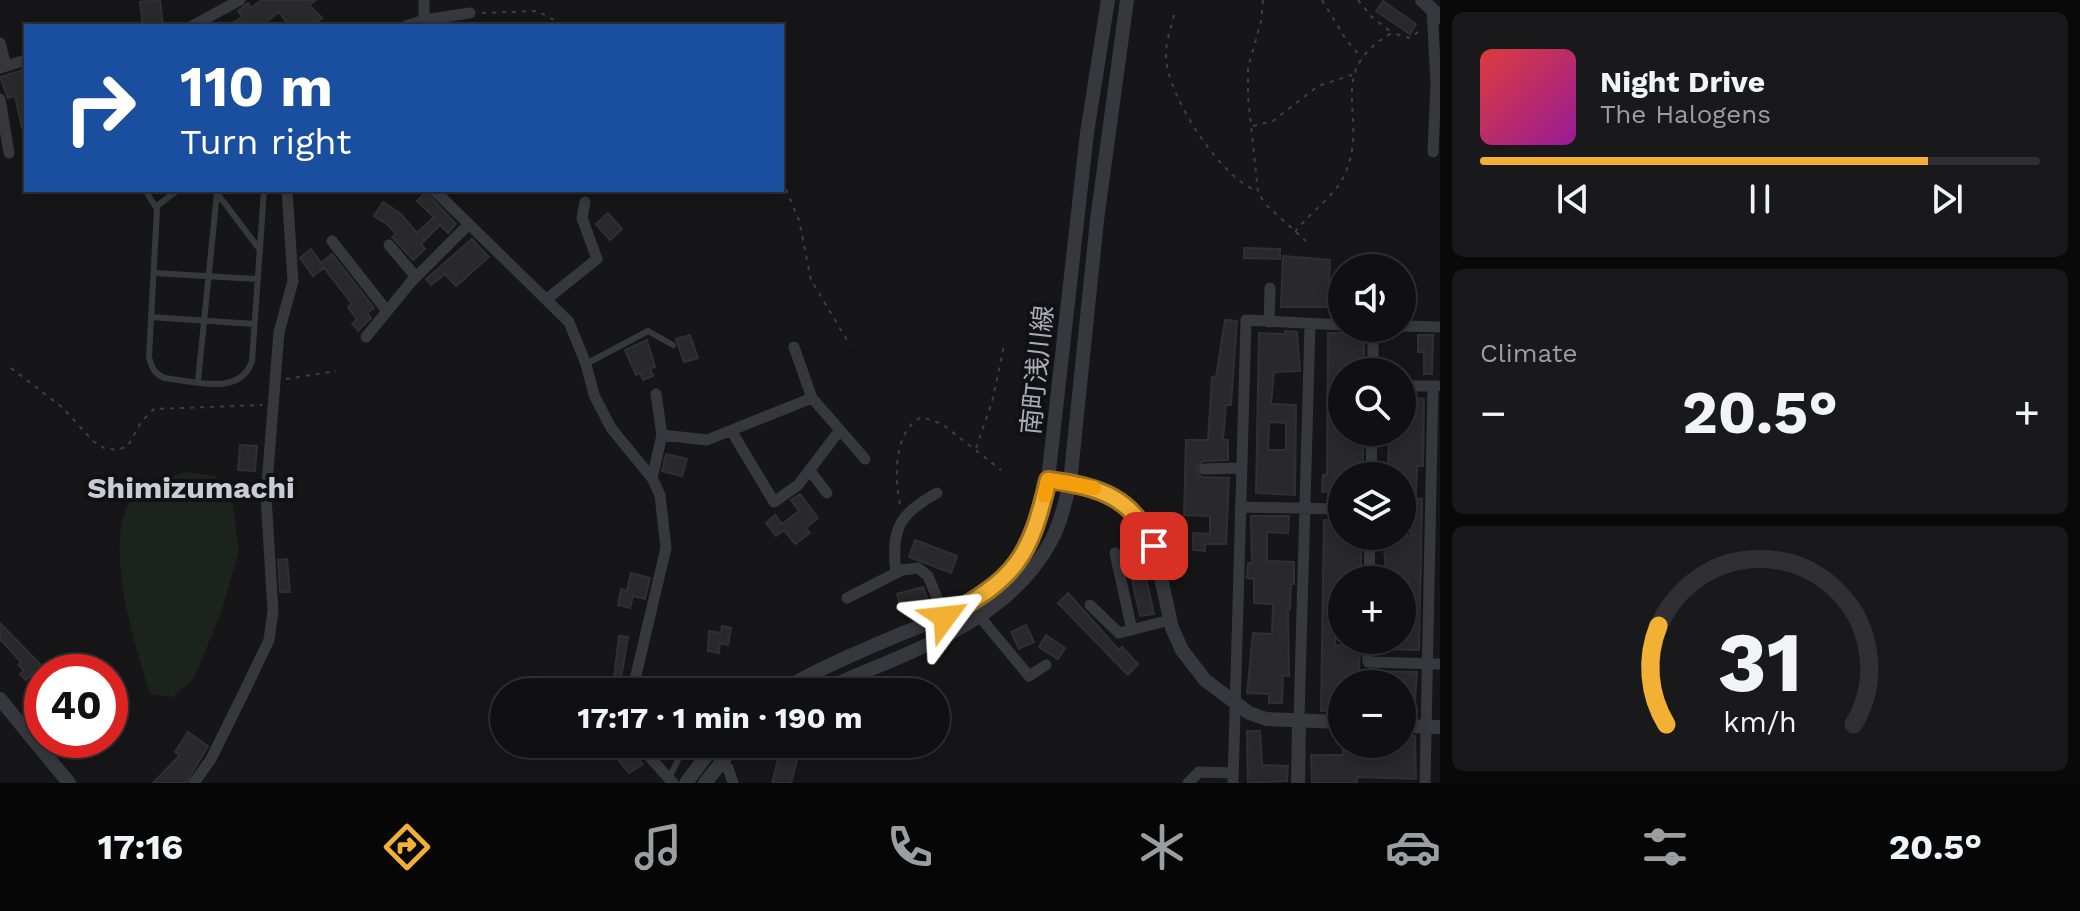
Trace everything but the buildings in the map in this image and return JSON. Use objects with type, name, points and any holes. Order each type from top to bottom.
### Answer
[{"type":"street","points":[[196,24],[240,0]]},
{"type":"street","points":[[424,0],[424,20]]},
{"type":"street","name":"南町浅川線","points":[[806,678],[843,659],[945,617],[988,591],[1027,551],[1037,529],[1048,480],[1087,133],[1108,0]]},
{"type":"street","name":"南町浅川線","points":[[849,678],[980,617],[1018,586],[1037,563],[1060,520],[1070,483],[1097,220],[1127,0]]},
{"type":"street","points":[[1432,12],[1436,83],[1433,152]]},
{"type":"street","points":[[412,24],[470,13]]},
{"type":"street","points":[[0,43],[3,67],[24,61]]},
{"type":"street","points":[[0,99],[9,153]]},
{"type":"street","points":[[194,783],[221,741],[269,640],[274,595],[266,496],[270,406],[279,332],[293,281],[287,192]]},
{"type":"street","points":[[436,192],[569,322],[586,364],[594,395],[611,428],[652,478],[660,495],[666,548],[635,678]]},
{"type":"street","points":[[547,299],[597,259],[582,218],[585,202]]},
{"type":"street","points":[[366,337],[416,277],[469,224]]},
{"type":"street","points":[[332,241],[387,311]]},
{"type":"street","points":[[389,245],[416,277]]},
{"type":"street","points":[[1269,322],[1270,288]]},
{"type":"street","points":[[1188,783],[1199,772],[1233,778],[1246,320],[1328,325]]},
{"type":"street","points":[[1298,783],[1310,324]]},
{"type":"street","points":[[1416,326],[1440,327]]},
{"type":"street","points":[[794,347],[812,398],[865,459]]},
{"type":"street","points":[[1425,783],[1433,727],[1436,386]]},
{"type":"street","points":[[652,478],[662,435],[656,394]]},
{"type":"street","points":[[662,435],[698,442],[732,432],[812,398]]},
{"type":"street","points":[[732,432],[774,502],[798,485],[840,430]]},
{"type":"street","points":[[1204,469],[1241,468]]},
{"type":"street","points":[[810,471],[827,493]]},
{"type":"street","points":[[1048,480],[1092,487],[1115,499],[1140,519],[1154,546],[1170,620],[1182,650],[1205,680],[1249,713],[1266,719],[1328,721]]},
{"type":"street","points":[[896,573],[895,537],[903,517],[916,504],[937,493]]},
{"type":"street","points":[[1240,507],[1328,509]]},
{"type":"street","points":[[1115,553],[1132,630]]},
{"type":"street","points":[[847,598],[908,568],[923,570],[933,585],[945,617]]},
{"type":"street","points":[[1090,605],[1119,633],[1170,620]]},
{"type":"street","points":[[980,617],[1029,676],[1046,665]]},
{"type":"street","points":[[1368,654],[1368,662],[1434,664]]},
{"type":"street","points":[[0,699],[69,783]]},
{"type":"street","points":[[650,758],[670,781]]},
{"type":"street","points":[[686,783],[704,758]]},
{"type":"street","points":[[705,783],[721,760],[733,783]]},
{"type":"lane","points":[[146,192],[157,206],[149,357],[156,374],[164,378],[232,384],[241,380],[252,361],[264,192]]},
{"type":"lane","points":[[157,206],[175,192]]},
{"type":"lane","points":[[198,381],[216,192]]},
{"type":"lane","points":[[217,192],[260,250]]},
{"type":"lane","points":[[154,273],[258,279]]},
{"type":"lane","points":[[151,317],[254,324]]},
{"type":"lane","points":[[586,364],[648,331],[673,345]]},
{"type":"lane","points":[[670,781],[680,758]]},
{"type":"path","points":[[1263,0],[1261,21],[1248,68],[1258,192],[1265,204],[1306,241]]},
{"type":"path","points":[[1322,0],[1347,41],[1362,58]]},
{"type":"path","points":[[1358,0],[1372,17],[1392,33],[1410,38],[1432,12]]},
{"type":"path","points":[[470,13],[537,11],[561,24]]},
{"type":"path","points":[[1174,15],[1166,58],[1172,84],[1195,128],[1233,178],[1258,192]]},
{"type":"path","points":[[1295,232],[1345,174],[1355,129],[1351,88],[1353,74],[1377,42],[1392,33]]},
{"type":"path","points":[[1253,126],[1273,121],[1318,86],[1353,74]]},
{"type":"path","points":[[784,185],[799,220],[811,280],[850,345]]},
{"type":"path","points":[[975,449],[992,402],[1004,346]]},
{"type":"path","points":[[11,368],[40,389],[85,434],[104,448],[117,450],[128,446],[141,422],[154,409],[270,406]]},
{"type":"path","points":[[273,384],[297,376],[336,371]]},
{"type":"path","points":[[903,517],[898,499],[897,465],[902,441],[914,421],[922,417],[931,418],[1001,470]]},
{"type":"shaded area","points":[[185,472],[215,476],[233,506],[239,551],[221,613],[194,678],[173,697],[150,694],[123,585],[121,526],[129,503],[144,487]]},
{"type":"slow traffic","points":[[1045,496],[1048,480],[1094,488]]},
{"type":"district","name":"Shimizumachi","points":[[191,488]]},
{"type":"route","points":[[945,617],[988,591],[1027,551],[1037,529],[1048,480],[1092,487],[1115,499],[1134,511],[1146,527],[1154,546]]}]
